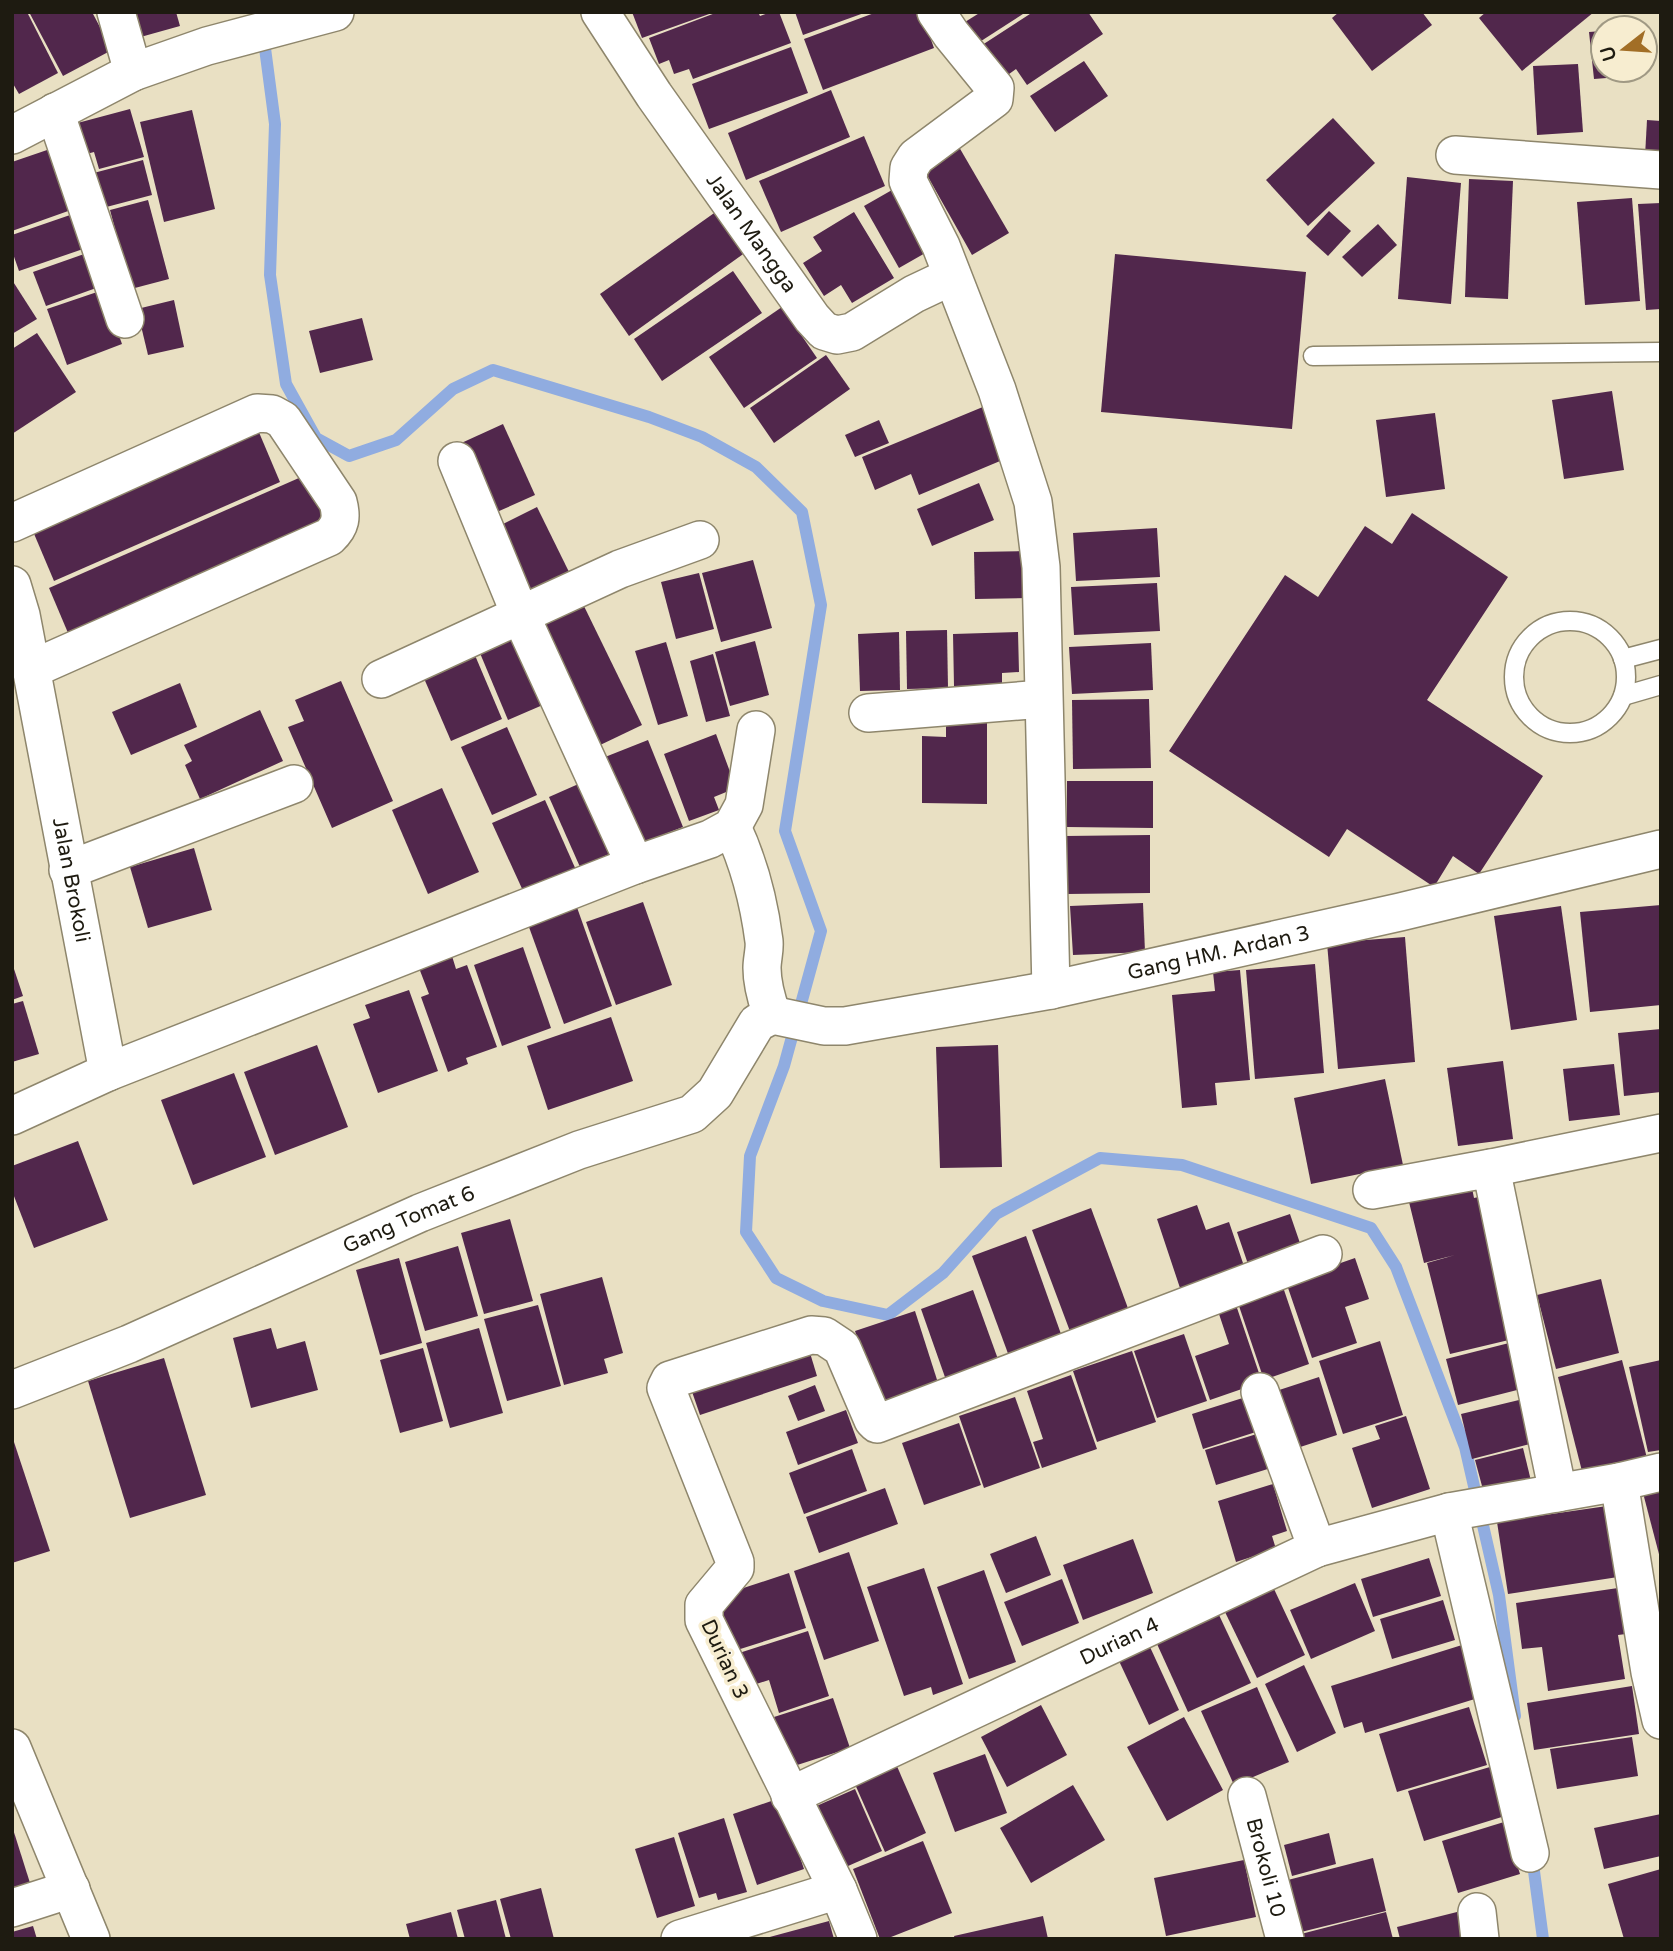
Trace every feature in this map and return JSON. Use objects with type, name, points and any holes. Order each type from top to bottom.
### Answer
[{"type":"street","points":[[116,12],[133,72]]},
{"type":"street","points":[[12,135],[133,72],[207,46],[335,12]]},
{"type":"street","name":"Jalan Mangga","points":[[600,12],[670,117],[812,318],[824,331],[837,335],[852,332],[914,294],[952,275]]},
{"type":"street","points":[[936,12],[995,88],[996,93],[994,99],[916,156],[909,168],[908,181],[941,246],[997,390],[1033,502],[1041,566],[1051,990]]},
{"type":"street","points":[[55,112],[125,319]]},
{"type":"street","points":[[1455,155],[1661,170]]},
{"type":"street","points":[[12,523],[257,413],[272,414],[283,420],[338,502],[340,512],[341,522],[329,537],[32,669]]},
{"type":"street","points":[[457,461],[520,614],[635,865]]},
{"type":"street","points":[[381,679],[620,569],[700,540]]},
{"type":"street","name":"Jalan Brokoli","points":[[15,606],[32,669],[108,1072]]},
{"type":"street","points":[[868,713],[1043,699]]},
{"type":"street","points":[[12,1116],[108,1072],[635,865],[710,839],[732,827],[744,805],[756,730]]},
{"type":"street","points":[[68,870],[294,784]]},
{"type":"street","points":[[732,827],[754,888],[764,944],[762,970],[766,999],[787,1019]]},
{"type":"street","name":"Gang HM. Ardan 3","points":[[787,1019],[824,1026],[845,1026],[1051,990],[1401,912],[1661,849]]},
{"type":"street","name":"Gang Tomat 6","points":[[12,1390],[129,1344],[420,1213],[579,1150],[692,1114],[715,1093],[757,1023],[787,1019]]},
{"type":"street","points":[[1372,1190],[1661,1133]]},
{"type":"street","points":[[1490,1168],[1558,1493]]},
{"type":"street","name":"Durian 3","points":[[858,1939],[838,1890],[704,1620],[704,1605],[735,1567],[735,1562],[666,1388],[670,1380],[811,1335],[824,1336],[842,1348],[877,1424],[1324,1254]]},
{"type":"street","points":[[1260,1392],[1317,1548]]},
{"type":"street","name":"Durian 4","points":[[790,1796],[1317,1548],[1465,1509],[1661,1472]]},
{"type":"street","points":[[1619,1482],[1650,1672],[1661,1720]]},
{"type":"street","points":[[1465,1509],[1530,1853]]},
{"type":"street","points":[[12,1748],[92,1939]]},
{"type":"street","name":"Brokoli 10","points":[[1247,1796],[1285,1939]]},
{"type":"street","points":[[12,1908],[71,1889]]},
{"type":"street","points":[[680,1939],[838,1890]]},
{"type":"lane","points":[[1313,356],[1661,352]]},
{"type":"lane","points":[[1567,620],[1585,623],[1601,631],[1615,643],[1623,659],[1626,677],[1623,696],[1613,713],[1599,725],[1582,732],[1563,733],[1545,728],[1530,716],[1519,701],[1514,682],[1515,664],[1522,648],[1534,634],[1549,624],[1567,620]]},
{"type":"lane","points":[[1623,659],[1661,649]]},
{"type":"lane","points":[[1623,696],[1661,685]]},
{"type":"building","points":[[12,12],[27,12],[58,73],[19,94],[12,82]]},
{"type":"building","points":[[29,12],[92,12],[112,50],[63,76]]},
{"type":"building","points":[[130,12],[176,12],[180,26],[137,38]]},
{"type":"building","points":[[632,12],[712,12],[712,13],[642,38]]},
{"type":"building","points":[[718,12],[758,12],[760,16],[779,12],[791,43],[693,79],[689,69],[674,74],[669,60],[659,64],[649,38]]},
{"type":"building","points":[[795,12],[864,12],[864,13],[803,35]]},
{"type":"building","points":[[877,12],[921,12],[934,48],[823,90],[804,39]]},
{"type":"building","points":[[981,12],[1026,12],[978,43],[965,22]]},
{"type":"building","points":[[1033,12],[1088,12],[1103,34],[1027,85],[1016,69],[998,82],[976,49]]},
{"type":"building","points":[[1339,12],[1422,12],[1432,25],[1372,71],[1332,18]]},
{"type":"building","points":[[1486,12],[1594,12],[1522,71],[1479,18]]},
{"type":"building","points":[[791,47],[808,93],[709,129],[692,84]]},
{"type":"building","points":[[1084,61],[1108,96],[1055,132],[1030,96]]},
{"type":"building","points":[[1578,64],[1583,132],[1537,135],[1533,66]]},
{"type":"building","points":[[831,90],[850,137],[746,180],[728,133]]},
{"type":"building","points":[[130,109],[144,157],[99,169],[94,152],[79,156],[70,125]]},
{"type":"building","points":[[192,110],[215,209],[164,222],[140,122]]},
{"type":"building","points":[[1333,118],[1375,163],[1308,226],[1266,180]]},
{"type":"building","points":[[1647,120],[1661,121],[1661,157],[1645,156]]},
{"type":"building","points":[[864,136],[885,186],[781,232],[759,181]]},
{"type":"building","points":[[959,147],[1009,233],[972,255],[923,168]]},
{"type":"building","points":[[50,149],[71,210],[12,231],[12,162]]},
{"type":"building","points":[[143,160],[152,195],[95,210],[86,175]]},
{"type":"building","points":[[1407,177],[1461,183],[1451,304],[1398,299]]},
{"type":"building","points":[[1469,179],[1513,181],[1508,299],[1465,297]]},
{"type":"building","points":[[899,186],[934,248],[899,268],[864,206]]},
{"type":"building","points":[[1632,198],[1640,301],[1585,305],[1577,202]]},
{"type":"building","points":[[148,200],[169,279],[131,289],[110,210]]},
{"type":"building","points":[[1661,203],[1661,309],[1646,310],[1638,204]]},
{"type":"building","points":[[717,211],[746,252],[629,336],[600,294]]},
{"type":"building","points":[[1329,211],[1351,231],[1328,256],[1306,236]]},
{"type":"building","points":[[854,212],[894,278],[852,303],[841,285],[824,296],[803,263],[822,251],[813,237]]},
{"type":"building","points":[[73,214],[86,248],[19,271],[12,251],[12,235]]},
{"type":"building","points":[[1378,224],[1397,245],[1362,277],[1342,257]]},
{"type":"building","points":[[87,253],[99,287],[46,306],[33,272]]},
{"type":"building","points":[[1115,254],[1306,272],[1292,429],[1101,412]]},
{"type":"building","points":[[733,271],[762,313],[662,381],[634,339]]},
{"type":"building","points":[[12,280],[37,319],[12,334]]},
{"type":"building","points":[[103,290],[122,344],[67,365],[47,309]]},
{"type":"building","points":[[174,300],[184,347],[148,355],[137,309]]},
{"type":"building","points":[[782,307],[817,358],[744,408],[709,357]]},
{"type":"building","points":[[362,318],[373,360],[320,373],[309,331]]},
{"type":"building","points":[[37,333],[76,392],[12,434],[12,349]]},
{"type":"building","points":[[826,355],[850,389],[774,443],[750,408]]},
{"type":"building","points":[[1612,391],[1624,470],[1564,479],[1552,400]]},
{"type":"building","points":[[990,404],[1012,456],[919,495],[911,474],[875,490],[862,457]]},
{"type":"building","points":[[1435,413],[1445,489],[1386,497],[1376,420]]},
{"type":"building","points":[[879,420],[889,443],[855,457],[845,435]]},
{"type":"building","points":[[503,424],[535,495],[488,516],[457,445]]},
{"type":"building","points":[[258,430],[280,482],[54,581],[32,529]]},
{"type":"building","points":[[308,474],[330,526],[71,640],[49,588]]},
{"type":"building","points":[[979,483],[994,520],[932,546],[917,509]]},
{"type":"building","points":[[537,507],[572,578],[530,599],[495,528]]},
{"type":"building","points":[[1412,513],[1508,577],[1427,700],[1543,776],[1479,874],[1453,856],[1434,887],[1347,829],[1329,857],[1169,751],[1285,575],[1318,597],[1365,526],[1392,544]]},
{"type":"building","points":[[1157,528],[1160,577],[1076,581],[1073,533]]},
{"type":"building","points":[[1028,551],[1029,598],[975,599],[974,552]]},
{"type":"building","points":[[753,560],[772,628],[721,642],[702,573]]},
{"type":"building","points":[[699,573],[714,629],[676,639],[661,582]]},
{"type":"building","points":[[1157,583],[1160,631],[1074,635],[1071,587]]},
{"type":"building","points":[[581,600],[642,725],[596,747],[535,622]]},
{"type":"building","points":[[522,628],[552,701],[508,720],[477,646]]},
{"type":"building","points":[[947,630],[948,688],[907,689],[906,631]]},
{"type":"building","points":[[899,632],[900,690],[860,691],[858,634]]},
{"type":"building","points":[[1018,632],[1019,672],[1002,673],[1002,685],[954,686],[953,634]]},
{"type":"building","points":[[755,641],[769,695],[730,706],[715,652]]},
{"type":"building","points":[[666,642],[688,716],[658,725],[635,651]]},
{"type":"building","points":[[1151,643],[1153,690],[1072,694],[1069,647]]},
{"type":"building","points":[[474,653],[502,719],[451,741],[423,676]]},
{"type":"building","points":[[713,654],[730,716],[706,722],[690,661]]},
{"type":"building","points":[[341,681],[393,801],[332,828],[288,727],[304,721],[295,700]]},
{"type":"building","points":[[180,683],[197,727],[131,755],[112,712]]},
{"type":"building","points":[[1149,699],[1151,768],[1073,769],[1072,700]]},
{"type":"building","points":[[946,709],[987,709],[987,804],[922,803],[922,736],[946,737]]},
{"type":"building","points":[[260,710],[283,761],[200,799],[185,765],[192,761],[184,745]]},
{"type":"building","points":[[507,727],[537,795],[492,815],[461,747]]},
{"type":"building","points":[[716,734],[736,788],[714,797],[719,810],[689,821],[664,754]]},
{"type":"building","points":[[648,740],[683,827],[634,846],[600,759]]},
{"type":"building","points":[[592,778],[623,848],[580,867],[549,797]]},
{"type":"building","points":[[1067,781],[1153,781],[1153,828],[1067,827]]},
{"type":"building","points":[[442,788],[479,872],[428,894],[392,810]]},
{"type":"building","points":[[545,800],[576,870],[524,893],[492,823]]},
{"type":"building","points":[[1150,835],[1150,893],[1067,894],[1065,836]]},
{"type":"building","points":[[194,848],[212,910],[148,928],[130,867]]},
{"type":"building","points":[[574,899],[612,1006],[564,1024],[525,916]]},
{"type":"building","points":[[643,902],[672,985],[616,1005],[586,922]]},
{"type":"building","points":[[1143,903],[1145,952],[1073,955],[1070,906]]},
{"type":"building","points":[[1661,905],[1661,1005],[1590,1012],[1580,912]]},
{"type":"building","points":[[1561,906],[1577,1020],[1511,1030],[1494,916]]},
{"type":"building","points":[[1405,937],[1415,1062],[1338,1069],[1327,943]]},
{"type":"building","points":[[523,947],[551,1028],[502,1046],[474,965]]},
{"type":"building","points":[[452,956],[456,969],[467,965],[497,1047],[466,1058],[468,1064],[448,1072],[421,997],[429,994],[419,968]]},
{"type":"building","points":[[12,963],[23,996],[12,1000]]},
{"type":"building","points":[[1315,964],[1324,1073],[1255,1079],[1246,970]]},
{"type":"building","points":[[1240,970],[1250,1080],[1215,1083],[1217,1105],[1182,1108],[1172,995],[1215,991],[1213,972]]},
{"type":"building","points":[[409,990],[438,1071],[378,1093],[353,1024],[370,1018],[365,1005]]},
{"type":"building","points":[[23,1001],[39,1054],[12,1062],[12,1004]]},
{"type":"building","points":[[611,1017],[633,1081],[548,1110],[527,1046]]},
{"type":"building","points":[[1661,1029],[1661,1092],[1624,1096],[1618,1033]]},
{"type":"building","points":[[317,1045],[348,1127],[275,1155],[244,1072]]},
{"type":"building","points":[[998,1045],[1002,1167],[940,1168],[936,1047]]},
{"type":"building","points":[[1503,1061],[1513,1139],[1458,1146],[1447,1068]]},
{"type":"building","points":[[1614,1064],[1620,1115],[1569,1121],[1563,1069]]},
{"type":"building","points":[[234,1073],[266,1157],[193,1185],[161,1100]]},
{"type":"building","points":[[1385,1079],[1403,1165],[1311,1184],[1294,1098]]},
{"type":"building","points":[[78,1141],[108,1220],[34,1248],[12,1191],[12,1166]]},
{"type":"building","points":[[1471,1183],[1474,1198],[1483,1196],[1513,1339],[1450,1354],[1427,1263],[1455,1255],[1424,1263],[1408,1198]]},
{"type":"building","points":[[1197,1205],[1206,1230],[1229,1222],[1245,1269],[1181,1291],[1157,1219]]},
{"type":"building","points":[[1091,1208],[1129,1311],[1071,1334],[1032,1230]]},
{"type":"building","points":[[1290,1214],[1302,1249],[1249,1267],[1237,1232]]},
{"type":"building","points":[[510,1219],[533,1301],[484,1314],[461,1233]]},
{"type":"building","points":[[1026,1236],[1066,1348],[1013,1367],[972,1256]]},
{"type":"building","points":[[458,1246],[478,1316],[425,1331],[405,1262]]},
{"type":"building","points":[[399,1258],[422,1343],[380,1355],[356,1270]]},
{"type":"building","points":[[1355,1258],[1369,1299],[1345,1307],[1357,1343],[1312,1358],[1286,1282]]},
{"type":"building","points":[[602,1277],[623,1353],[604,1359],[608,1373],[564,1385],[540,1294]]},
{"type":"building","points":[[1601,1279],[1619,1353],[1556,1369],[1537,1295]]},
{"type":"building","points":[[1283,1287],[1309,1364],[1264,1380],[1238,1303]]},
{"type":"building","points":[[973,1290],[999,1362],[946,1380],[921,1309]]},
{"type":"building","points":[[538,1305],[561,1386],[507,1401],[484,1319]]},
{"type":"building","points":[[1236,1305],[1262,1382],[1210,1400],[1195,1356],[1229,1344],[1218,1311]]},
{"type":"building","points":[[915,1311],[939,1386],[880,1405],[855,1331]]},
{"type":"building","points":[[271,1328],[277,1349],[305,1341],[318,1390],[251,1408],[233,1338]]},
{"type":"building","points":[[479,1328],[503,1413],[450,1428],[426,1343]]},
{"type":"building","points":[[1184,1334],[1207,1401],[1157,1418],[1134,1351]]},
{"type":"building","points":[[1380,1341],[1403,1415],[1343,1434],[1319,1361]]},
{"type":"building","points":[[1513,1342],[1525,1388],[1458,1405],[1446,1359]]},
{"type":"building","points":[[807,1343],[817,1376],[700,1415],[689,1383]]},
{"type":"building","points":[[423,1348],[443,1421],[400,1433],[380,1360]]},
{"type":"building","points":[[1132,1351],[1156,1422],[1097,1442],[1073,1371]]},
{"type":"building","points":[[164,1358],[206,1495],[130,1518],[88,1381]]},
{"type":"building","points":[[1622,1360],[1648,1462],[1584,1479],[1558,1377]]},
{"type":"building","points":[[1661,1360],[1661,1450],[1648,1452],[1629,1367]]},
{"type":"building","points":[[1071,1375],[1097,1449],[1042,1468],[1033,1442],[1043,1439],[1027,1391]]},
{"type":"building","points":[[1319,1377],[1337,1435],[1288,1451],[1270,1393]]},
{"type":"building","points":[[815,1385],[825,1411],[798,1421],[788,1396]]},
{"type":"building","points":[[1249,1396],[1259,1431],[1203,1449],[1192,1414]]},
{"type":"building","points":[[1015,1397],[1040,1468],[984,1488],[959,1416]]},
{"type":"building","points":[[1519,1400],[1530,1444],[1472,1459],[1461,1414]]},
{"type":"building","points":[[846,1410],[858,1443],[798,1465],[786,1432]]},
{"type":"building","points":[[1406,1416],[1430,1489],[1372,1508],[1352,1448],[1380,1439],[1375,1426]]},
{"type":"building","points":[[959,1423],[981,1485],[924,1505],[902,1443]]},
{"type":"building","points":[[1260,1433],[1271,1468],[1216,1485],[1205,1450]]},
{"type":"building","points":[[12,1436],[50,1551],[12,1563]]},
{"type":"building","points":[[1523,1448],[1532,1485],[1485,1497],[1475,1460]]},
{"type":"building","points":[[852,1449],[867,1491],[804,1514],[789,1473]]},
{"type":"building","points":[[1273,1484],[1287,1531],[1272,1536],[1276,1549],[1236,1562],[1218,1501]]},
{"type":"building","points":[[885,1488],[898,1524],[819,1553],[806,1517]]},
{"type":"building","points":[[1661,1489],[1661,1558],[1660,1558],[1643,1493]]},
{"type":"building","points":[[1607,1506],[1618,1577],[1508,1594],[1497,1522]]},
{"type":"building","points":[[1036,1536],[1051,1575],[1006,1593],[990,1554]]},
{"type":"building","points":[[1133,1539],[1153,1593],[1083,1620],[1063,1565]]},
{"type":"building","points":[[849,1552],[879,1641],[824,1660],[794,1571]]},
{"type":"building","points":[[1429,1558],[1441,1596],[1373,1617],[1361,1579]]},
{"type":"building","points":[[924,1568],[963,1684],[933,1695],[931,1687],[904,1696],[867,1587]]},
{"type":"building","points":[[984,1570],[1016,1662],[969,1679],[937,1587]]},
{"type":"building","points":[[789,1573],[806,1628],[734,1651],[716,1597]]},
{"type":"building","points":[[1062,1579],[1079,1623],[1022,1646],[1004,1602]]},
{"type":"building","points":[[1355,1583],[1375,1631],[1311,1659],[1290,1610]]},
{"type":"building","points":[[1618,1588],[1626,1634],[1618,1635],[1625,1679],[1548,1691],[1542,1647],[1522,1649],[1516,1603]]},
{"type":"building","points":[[1274,1589],[1305,1655],[1257,1678],[1225,1612]]},
{"type":"building","points":[[1443,1600],[1455,1640],[1392,1659],[1380,1619]]},
{"type":"building","points":[[1219,1615],[1251,1683],[1188,1712],[1157,1644]]},
{"type":"building","points":[[808,1631],[829,1696],[779,1713],[769,1680],[747,1687],[736,1654]]},
{"type":"building","points":[[1462,1645],[1478,1698],[1365,1733],[1362,1722],[1344,1728],[1331,1686]]},
{"type":"building","points":[[1150,1647],[1179,1710],[1149,1725],[1119,1661]]},
{"type":"building","points":[[1304,1665],[1336,1733],[1297,1752],[1265,1684]]},
{"type":"building","points":[[1632,1686],[1639,1734],[1534,1750],[1527,1703]]},
{"type":"building","points":[[1257,1687],[1289,1762],[1234,1785],[1201,1711]]},
{"type":"building","points":[[833,1698],[850,1748],[791,1767],[774,1717]]},
{"type":"building","points":[[1041,1705],[1067,1755],[1007,1787],[981,1737]]},
{"type":"building","points":[[1469,1707],[1487,1765],[1397,1792],[1379,1734]]},
{"type":"building","points":[[1184,1717],[1223,1790],[1167,1821],[1127,1747]]},
{"type":"building","points":[[1632,1737],[1638,1776],[1557,1789],[1550,1749]]},
{"type":"building","points":[[985,1754],[1007,1813],[955,1832],[933,1773]]},
{"type":"building","points":[[896,1764],[926,1833],[885,1852],[854,1782]]},
{"type":"building","points":[[1490,1767],[1505,1816],[1424,1841],[1408,1791]]},
{"type":"building","points":[[1073,1785],[1105,1840],[1031,1883],[1000,1828]]},
{"type":"building","points":[[855,1789],[882,1851],[839,1870],[812,1808]]},
{"type":"building","points":[[780,1798],[804,1869],[757,1885],[733,1814]]},
{"type":"building","points":[[1661,1814],[1661,1856],[1604,1869],[1594,1828]]},
{"type":"building","points":[[724,1818],[747,1892],[718,1900],[716,1893],[699,1898],[678,1833]]},
{"type":"building","points":[[1504,1822],[1520,1874],[1458,1893],[1442,1841]]},
{"type":"building","points":[[12,1826],[30,1883],[12,1889]]},
{"type":"building","points":[[1329,1833],[1336,1864],[1292,1876],[1284,1845]]},
{"type":"building","points":[[674,1837],[695,1906],[657,1918],[635,1849]]},
{"type":"building","points":[[923,1841],[952,1913],[880,1939],[853,1869]]},
{"type":"building","points":[[1373,1858],[1386,1911],[1297,1933],[1284,1881]]},
{"type":"building","points":[[1244,1860],[1256,1917],[1166,1936],[1154,1878]]},
{"type":"building","points":[[1661,1869],[1661,1939],[1624,1939],[1608,1884]]},
{"type":"building","points":[[541,1888],[554,1939],[511,1939],[500,1899]]},
{"type":"building","points":[[496,1900],[506,1939],[465,1939],[457,1910]]},
{"type":"building","points":[[451,1912],[458,1939],[410,1939],[406,1924]]},
{"type":"building","points":[[1386,1912],[1393,1939],[1302,1939],[1301,1934]]},
{"type":"building","points":[[1457,1912],[1464,1939],[1400,1939],[1397,1927]]},
{"type":"building","points":[[1043,1916],[1048,1939],[955,1939],[954,1936]]},
{"type":"building","points":[[829,1921],[834,1939],[766,1939],[766,1938]]},
{"type":"building","points":[[33,1926],[37,1939],[12,1939],[12,1932]]},
{"type":"waterway","points":[[263,33],[275,124],[270,275],[286,384],[316,438],[349,456],[396,440],[453,389],[493,370],[649,417],[702,437],[756,467],[802,512],[821,605],[785,831],[821,931],[784,1066],[750,1156],[746,1232],[776,1278],[823,1301],[888,1315],[943,1273],[996,1214],[1100,1158],[1182,1165],[1371,1228],[1396,1267],[1465,1447],[1499,1595],[1515,1716]]},
{"type":"waterway","points":[[1532,1856],[1543,1939]]}]
